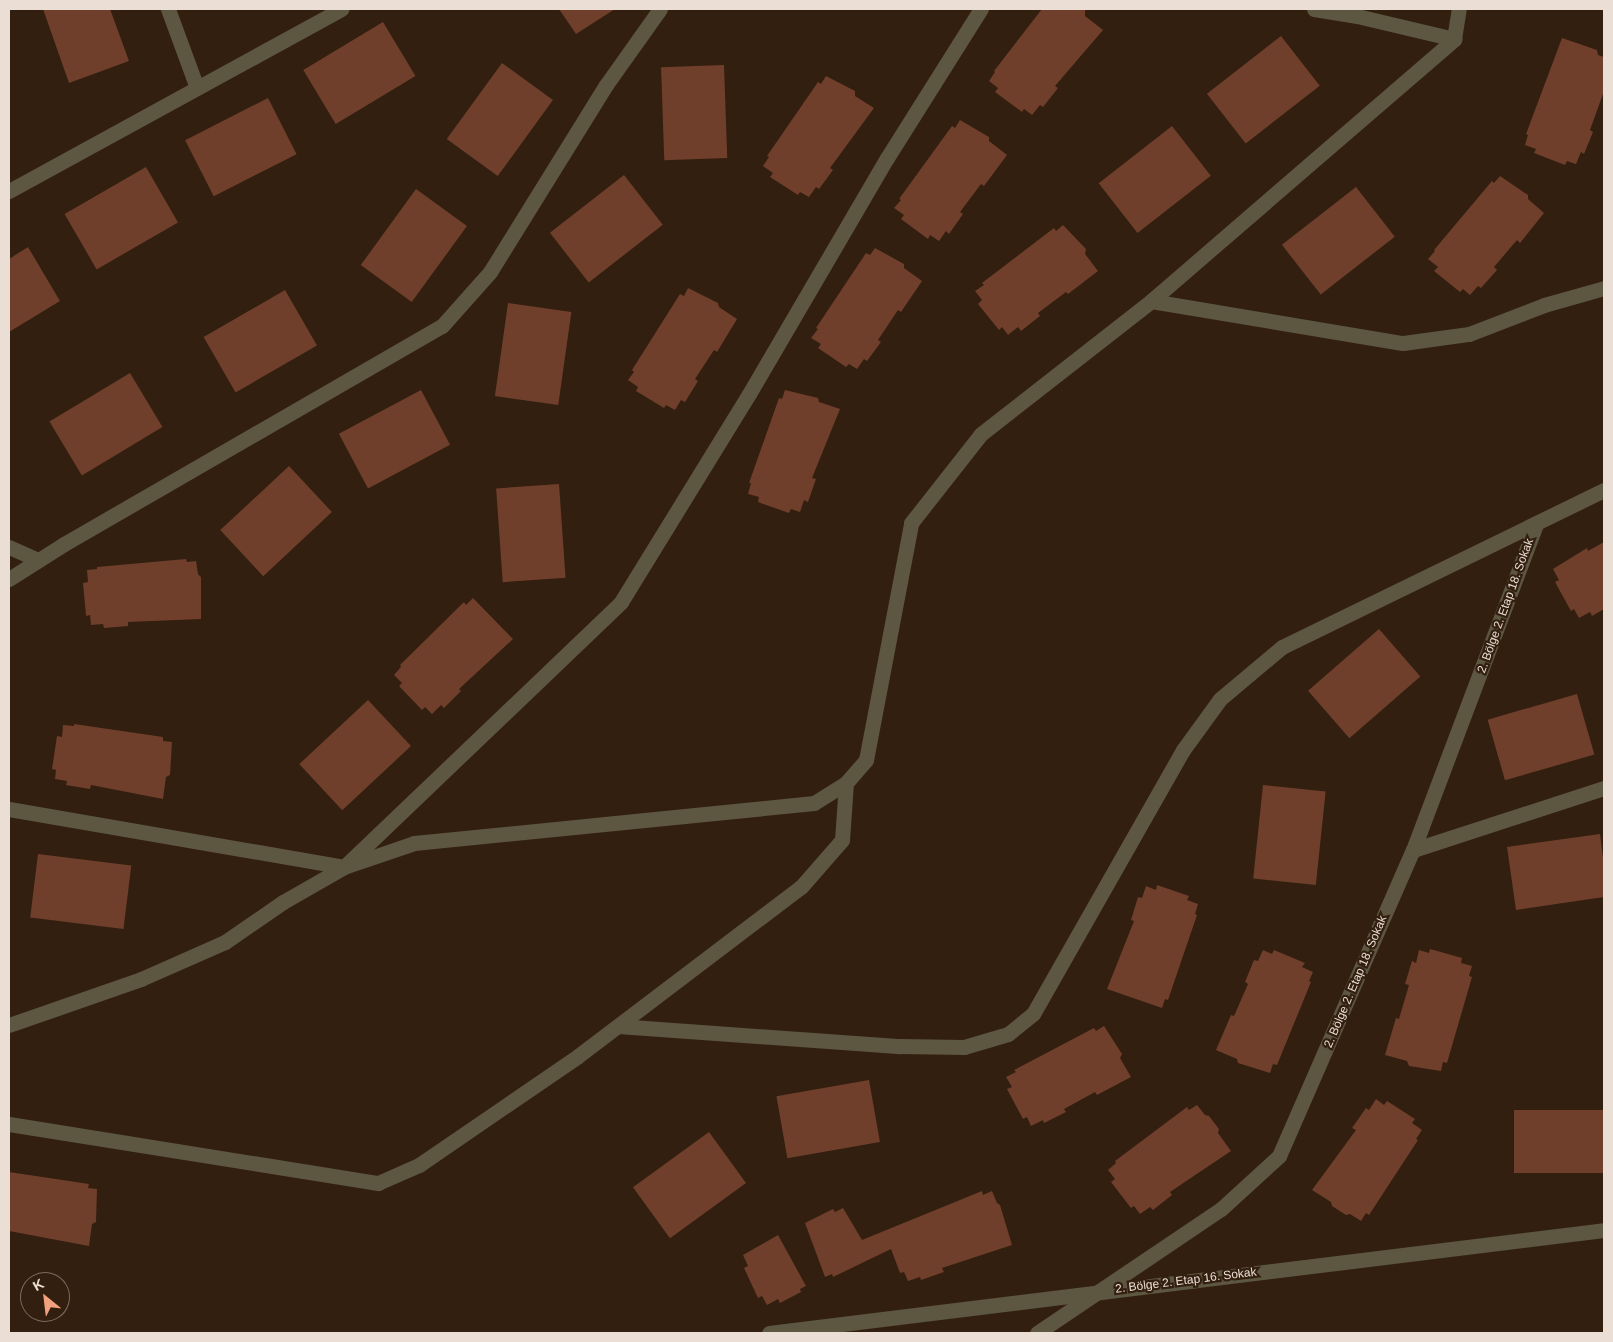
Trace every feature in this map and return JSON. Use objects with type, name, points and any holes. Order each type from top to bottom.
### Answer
[{"type":"street","points":[[168,9],[197,88]]},
{"type":"street","points":[[9,191],[342,9]]},
{"type":"street","points":[[9,579],[38,560],[442,326],[490,272],[606,85],[660,9]]},
{"type":"street","points":[[344,867],[621,602],[749,394],[887,158],[981,9]]},
{"type":"street","points":[[1314,9],[1357,16],[1454,39]]},
{"type":"street","points":[[9,1025],[141,979],[225,942],[283,902],[344,867],[414,843],[814,803],[846,784],[866,760],[911,523],[981,434],[1151,301],[1454,39],[1459,9]]},
{"type":"street","points":[[1151,301],[1403,343],[1469,334],[1544,305],[1604,288]]},
{"type":"street","points":[[618,1026],[900,1046],[964,1047],[1008,1034],[1033,1014],[1184,750],[1220,699],[1282,647],[1536,525],[1604,490]]},
{"type":"street","name":"2. Bölge 2. Etap 18. Sokak","points":[[1038,1333],[1221,1209],[1279,1156],[1413,850],[1536,525]]},
{"type":"street","points":[[9,547],[38,560]]},
{"type":"street","points":[[9,1124],[378,1182],[419,1165],[578,1056],[801,887],[842,840],[846,784]]},
{"type":"street","points":[[1413,850],[1604,788]]},
{"type":"street","points":[[9,809],[344,867]]},
{"type":"street","name":"2. Bölge 2. Etap 16. Sokak","points":[[769,1333],[1604,1230]]},
{"type":"building","points":[[43,9],[110,9],[129,61],[69,83]]},
{"type":"building","points":[[559,9],[615,9],[576,34]]},
{"type":"building","points":[[1042,9],[1085,9],[1085,16],[1103,30],[1055,86],[1058,88],[1043,107],[1040,105],[1032,115],[1024,109],[1022,112],[995,92],[998,88],[989,81],[994,71]]},
{"type":"building","points":[[383,22],[415,76],[336,124],[303,70]]},
{"type":"building","points":[[1281,36],[1320,86],[1246,144],[1207,94]]},
{"type":"building","points":[[1562,38],[1597,50],[1598,55],[1604,57],[1604,91],[1590,130],[1593,132],[1584,154],[1581,152],[1576,164],[1567,161],[1565,165],[1534,153],[1536,149],[1525,145],[1528,135],[1526,134]]},
{"type":"building","points":[[502,63],[553,100],[498,176],[447,139]]},
{"type":"building","points":[[724,65],[727,158],[664,160],[661,67]]},
{"type":"building","points":[[826,76],[855,91],[855,96],[874,108],[830,168],[833,170],[819,189],[816,187],[809,197],[800,192],[798,195],[770,177],[773,173],[763,166],[769,157],[767,156],[818,82],[821,84]]},
{"type":"building","points":[[268,98],[297,154],[214,196],[185,140]]},
{"type":"building","points":[[960,120],[989,137],[989,141],[1007,155],[984,186],[981,184],[960,212],[963,214],[949,234],[946,231],[939,241],[930,235],[928,239],[901,219],[904,215],[894,208],[952,126],[955,128]]},
{"type":"building","points":[[1172,126],[1211,176],[1138,233],[1099,183]]},
{"type":"building","points":[[146,167],[178,222],[97,269],[65,214]]},
{"type":"building","points":[[624,175],[663,225],[589,283],[550,233]]},
{"type":"building","points":[[1500,176],[1528,195],[1528,199],[1544,213],[1520,243],[1517,240],[1494,267],[1497,270],[1481,288],[1478,286],[1470,295],[1463,289],[1460,292],[1434,271],[1438,267],[1428,259],[1492,181],[1494,183]]},
{"type":"building","points":[[1356,187],[1395,237],[1321,295],[1282,245]]},
{"type":"building","points":[[416,189],[467,226],[412,302],[361,265]]},
{"type":"building","points":[[1063,225],[1086,249],[1085,254],[1098,271],[1068,294],[1066,292],[1038,313],[1040,316],[1021,331],[1018,327],[1008,335],[1002,327],[999,330],[978,304],[982,300],[975,291],[984,285],[982,283],[1054,228],[1056,231]]},
{"type":"building","points":[[28,247],[60,301],[9,332],[9,259]]},
{"type":"building","points":[[875,248],[904,264],[904,268],[922,281],[901,312],[898,310],[878,340],[881,342],[867,361],[864,359],[857,369],[849,364],[846,367],[818,348],[821,344],[811,338],[866,253],[870,255]]},
{"type":"building","points":[[688,288],[718,303],[719,307],[737,319],[717,352],[714,350],[695,379],[698,381],[685,402],[681,400],[675,410],[666,405],[664,408],[636,391],[638,387],[628,380],[634,372],[632,370],[680,294],[684,296]]},
{"type":"building","points":[[285,290],[317,345],[236,392],[204,337]]},
{"type":"building","points":[[508,303],[571,312],[558,405],[495,396]]},
{"type":"building","points":[[130,373],[162,427],[82,475],[49,421]]},
{"type":"building","points":[[421,390],[450,445],[368,488],[339,434]]},
{"type":"building","points":[[785,390],[818,398],[819,402],[840,409],[812,478],[816,479],[808,502],[804,500],[800,512],[791,509],[789,513],[758,502],[759,497],[748,494],[751,483],[749,483],[779,398],[782,399]]},
{"type":"building","points":[[289,466],[332,512],[263,576],[220,530]]},
{"type":"building","points":[[559,484],[566,578],[503,582],[496,488]]},
{"type":"building","points":[[1604,542],[1604,609],[1592,616],[1590,612],[1579,618],[1574,609],[1571,611],[1555,582],[1559,580],[1553,569],[1587,548],[1588,551]]},
{"type":"building","points":[[186,559],[187,562],[196,561],[198,574],[201,577],[201,619],[128,622],[128,626],[104,628],[103,624],[91,625],[90,615],[86,616],[83,583],[88,582],[87,570],[97,569],[97,567]]},
{"type":"building","points":[[473,598],[513,639],[459,689],[461,691],[444,708],[441,705],[432,714],[425,707],[422,710],[399,686],[402,683],[394,675],[401,667],[400,665],[464,602],[466,605]]},
{"type":"building","points":[[1379,629],[1420,677],[1349,738],[1308,691]]},
{"type":"building","points":[[1577,694],[1594,755],[1505,780],[1488,720]]},
{"type":"building","points":[[368,700],[411,746],[342,810],[299,764]]},
{"type":"building","points":[[74,724],[163,737],[163,741],[172,742],[170,775],[166,777],[163,799],[91,785],[90,789],[66,785],[67,781],[55,779],[56,770],[52,769],[57,736],[62,737],[63,725],[74,726]]},
{"type":"building","points":[[1263,785],[1326,792],[1316,885],[1253,878]]},
{"type":"building","points":[[1600,834],[1604,866],[1604,897],[1516,910],[1507,847]]},
{"type":"building","points":[[38,854],[131,865],[123,929],[30,918]]},
{"type":"building","points":[[1157,885],[1189,896],[1187,900],[1198,904],[1195,914],[1197,915],[1168,1000],[1165,999],[1162,1008],[1107,989],[1134,921],[1131,920],[1138,897],[1142,898],[1146,886],[1156,890]]},
{"type":"building","points":[[1430,949],[1462,958],[1461,963],[1472,966],[1469,976],[1472,977],[1447,1063],[1443,1062],[1441,1071],[1409,1066],[1407,1061],[1385,1055],[1396,1018],[1399,1019],[1409,985],[1405,984],[1412,961],[1416,963],[1419,950],[1429,953]]},
{"type":"building","points":[[1263,950],[1272,954],[1274,950],[1305,963],[1302,967],[1313,972],[1309,981],[1311,982],[1277,1065],[1273,1064],[1270,1073],[1238,1063],[1237,1059],[1216,1050],[1231,1015],[1234,1016],[1248,984],[1245,982],[1254,960],[1258,961]]},
{"type":"building","points":[[1104,1026],[1122,1054],[1120,1058],[1131,1077],[1097,1095],[1095,1092],[1064,1109],[1066,1112],[1044,1123],[1043,1120],[1031,1126],[1027,1117],[1023,1119],[1007,1089],[1012,1087],[1006,1077],[1016,1072],[1014,1070],[1094,1028],[1096,1031]]},
{"type":"building","points":[[869,1080],[880,1142],[787,1158],[776,1096]]},
{"type":"building","points":[[1376,1099],[1384,1105],[1387,1101],[1415,1119],[1412,1123],[1422,1130],[1416,1139],[1418,1140],[1369,1215],[1366,1213],[1361,1221],[1350,1214],[1346,1215],[1332,1206],[1331,1202],[1312,1190],[1356,1130],[1352,1128],[1366,1108],[1369,1110]]},
{"type":"building","points":[[1197,1105],[1219,1129],[1218,1133],[1231,1151],[1170,1192],[1172,1195],[1153,1210],[1150,1207],[1140,1214],[1134,1206],[1131,1208],[1111,1182],[1115,1179],[1108,1170],[1116,1163],[1115,1161],[1187,1107],[1189,1110]]},
{"type":"building","points":[[1514,1110],[1604,1110],[1604,1173],[1514,1173]]},
{"type":"building","points":[[709,1132],[746,1183],[670,1238],[633,1187]]},
{"type":"building","points":[[9,1172],[89,1184],[88,1188],[97,1189],[96,1222],[92,1224],[89,1246],[9,1231]]},
{"type":"building","points":[[982,1191],[983,1195],[992,1191],[997,1203],[1000,1205],[1012,1245],[942,1268],[944,1272],[921,1280],[920,1277],[908,1281],[904,1272],[900,1273],[891,1249],[833,1277],[832,1274],[825,1277],[805,1223],[833,1209],[835,1212],[843,1208],[862,1240]]},
{"type":"building","points":[[778,1235],[806,1286],[800,1289],[801,1292],[780,1303],[778,1299],[767,1305],[762,1296],[758,1298],[744,1268],[748,1266],[743,1255]]}]
